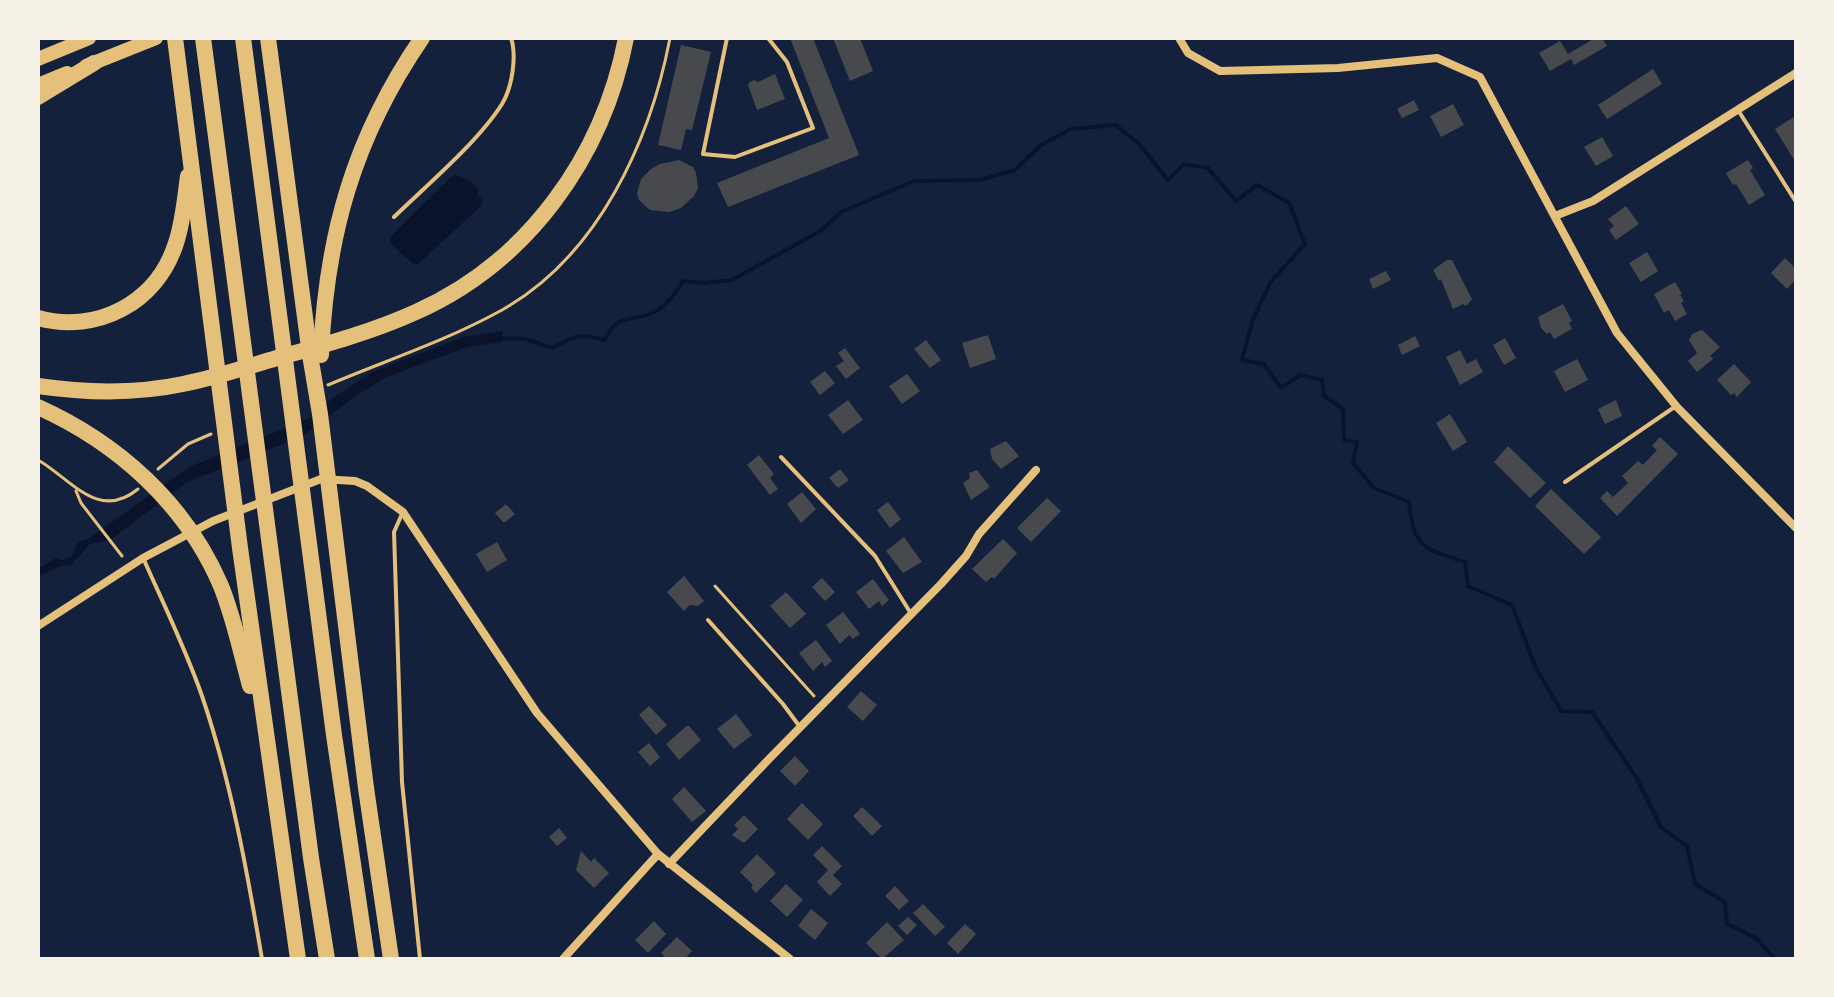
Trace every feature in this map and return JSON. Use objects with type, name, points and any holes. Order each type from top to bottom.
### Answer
[{"type":"highway","points":[[175,38],[240,548],[298,959]]},
{"type":"highway","points":[[243,38],[367,959]]},
{"type":"highway","points":[[268,38],[391,959]]},
{"type":"highway","points":[[320,414],[322,315],[331,247],[353,171],[385,97],[422,38]]},
{"type":"highway","points":[[38,386],[87,392],[185,384],[371,330],[444,298],[488,269],[513,247],[563,190],[603,120],[626,38]]},
{"type":"highway","points":[[204,43],[268,539],[327,959]]},
{"type":"highway","points":[[38,97],[94,63]]},
{"type":"highway","points":[[38,318],[61,323],[100,319],[128,306],[149,289],[168,264],[176,244],[191,158]]},
{"type":"highway","points":[[38,407],[76,425],[123,456],[180,516],[219,582],[267,748]]},
{"type":"main road","points":[[38,59],[89,38]]},
{"type":"main road","points":[[38,85],[156,38]]},
{"type":"street","points":[[1179,38],[1188,53],[1220,71],[1338,68],[1437,58],[1480,77],[1617,333],[1676,406],[1796,528]]},
{"type":"street","points":[[1555,216],[1593,201],[1796,73]]},
{"type":"street","points":[[669,864],[912,614],[966,556],[979,534],[1036,470]]},
{"type":"street","points":[[38,626],[143,558],[213,521],[321,479],[355,481],[403,512],[537,713],[658,854],[790,959]]},
{"type":"street","points":[[563,959],[658,854]]},
{"type":"lane","points":[[394,217],[484,127],[504,102],[512,73],[514,47],[511,38]]},
{"type":"lane","points":[[727,38],[703,154],[720,157],[735,157],[813,128],[787,62],[768,38]]},
{"type":"lane","points":[[1737,108],[1796,202]]},
{"type":"lane","points":[[1565,482],[1676,406]]},
{"type":"lane","points":[[781,457],[875,556],[912,614]]},
{"type":"lane","points":[[403,512],[394,532],[402,782],[420,959]]},
{"type":"lane","points":[[143,558],[202,696],[228,788],[250,884],[262,959]]},
{"type":"lane","points":[[708,620],[800,727]]},
{"type":"path","points":[[75,488],[81,503],[122,556]]},
{"type":"path","points":[[715,586],[822,705]]},
{"type":"water","points":[[456,175],[470,181],[479,190],[477,193],[483,201],[481,206],[418,264],[413,264],[390,243],[391,236]]},
{"type":"water","points":[[503,331],[502,342],[467,347],[387,377],[354,397],[303,436],[187,482],[110,540],[90,544],[71,565],[59,566],[38,577],[39,568],[56,558],[63,560],[71,557],[78,542],[88,539],[189,467],[310,418],[334,397],[372,372],[463,337]]},
{"type":"building","points":[[790,38],[813,38],[859,155],[728,207],[717,183],[829,138]]},
{"type":"building","points":[[833,38],[860,38],[873,71],[850,81]]},
{"type":"building","points":[[1595,38],[1602,38],[1607,46],[1574,65],[1571,59],[1550,71],[1539,53],[1560,41],[1568,54]]},
{"type":"building","points":[[681,45],[711,52],[692,130],[686,129],[681,150],[658,145]]},
{"type":"building","points":[[1653,69],[1662,84],[1607,119],[1598,105]]},
{"type":"building","points":[[775,74],[785,99],[757,110],[748,85]]},
{"type":"building","points":[[1414,100],[1419,110],[1402,118],[1397,109]]},
{"type":"building","points":[[1453,104],[1464,125],[1441,137],[1430,116]]},
{"type":"building","points":[[1794,117],[1796,119],[1796,163],[1775,129]]},
{"type":"building","points":[[1602,137],[1613,156],[1596,166],[1584,147]]},
{"type":"building","points":[[679,160],[693,167],[696,173],[698,188],[694,196],[681,208],[669,212],[650,210],[639,200],[637,193],[641,179],[660,164]]},
{"type":"building","points":[[1748,160],[1753,168],[1750,170],[1765,195],[1749,205],[1726,173]]},
{"type":"building","points":[[1626,206],[1639,224],[1616,240],[1609,230],[1614,226],[1608,219]]},
{"type":"building","points":[[1647,252],[1658,271],[1641,282],[1629,263]]},
{"type":"building","points":[[1785,258],[1796,269],[1796,279],[1787,289],[1771,273]]},
{"type":"building","points":[[1452,260],[1472,299],[1466,306],[1463,304],[1453,309],[1441,279],[1439,281],[1433,270]]},
{"type":"building","points":[[1386,271],[1391,280],[1373,289],[1369,279]]},
{"type":"building","points":[[1675,282],[1687,314],[1675,321],[1669,310],[1664,313],[1654,294]]},
{"type":"building","points":[[1563,304],[1572,321],[1569,323],[1572,329],[1554,339],[1550,332],[1547,334],[1541,328],[1538,317]]},
{"type":"building","points":[[1702,330],[1720,347],[1710,356],[1713,359],[1697,372],[1688,361],[1697,353],[1689,340],[1692,334]]},
{"type":"building","points":[[988,335],[996,359],[970,368],[962,343]]},
{"type":"building","points":[[1415,336],[1420,346],[1402,355],[1398,345]]},
{"type":"building","points":[[1505,338],[1516,358],[1504,365],[1493,345]]},
{"type":"building","points":[[926,340],[941,360],[930,368],[914,349]]},
{"type":"building","points":[[845,348],[860,368],[846,379],[836,366],[844,361],[838,353]]},
{"type":"building","points":[[1460,350],[1467,364],[1476,359],[1483,372],[1460,385],[1446,357]]},
{"type":"building","points":[[1577,359],[1588,380],[1565,392],[1554,371]]},
{"type":"building","points":[[1734,364],[1751,382],[1737,397],[1717,380]]},
{"type":"building","points":[[825,371],[835,383],[820,395],[810,382]]},
{"type":"building","points":[[907,374],[920,391],[902,404],[889,386]]},
{"type":"building","points":[[848,400],[863,420],[843,434],[828,415]]},
{"type":"building","points":[[1616,400],[1622,416],[1605,424],[1598,409]]},
{"type":"building","points":[[1450,414],[1467,442],[1453,451],[1436,423]]},
{"type":"building","points":[[1660,437],[1678,454],[1617,516],[1600,498],[1607,491],[1613,497],[1628,483],[1622,476],[1638,461],[1643,465],[1657,450],[1652,446]]},
{"type":"building","points":[[1006,441],[1019,456],[1001,469],[992,459],[990,449]]},
{"type":"building","points":[[1508,446],[1546,483],[1530,498],[1494,462]]},
{"type":"building","points":[[759,455],[774,474],[770,478],[778,489],[770,495],[747,465]]},
{"type":"building","points":[[840,469],[849,480],[838,488],[829,478]]},
{"type":"building","points":[[977,470],[990,487],[971,500],[963,483],[970,478],[969,473]]},
{"type":"building","points":[[1551,489],[1601,537],[1584,554],[1535,506]]},
{"type":"building","points":[[802,492],[816,509],[801,523],[787,504]]},
{"type":"building","points":[[1047,498],[1061,511],[1031,542],[1017,528]]},
{"type":"building","points":[[888,502],[901,519],[890,528],[877,510]]},
{"type":"building","points":[[506,504],[515,514],[504,523],[495,513]]},
{"type":"building","points":[[904,537],[922,562],[903,573],[886,551]]},
{"type":"building","points":[[1003,539],[1017,553],[994,579],[992,577],[986,582],[972,569]]},
{"type":"building","points":[[497,542],[507,560],[487,572],[476,554]]},
{"type":"building","points":[[684,576],[704,601],[698,606],[690,605],[684,611],[667,592]]},
{"type":"building","points":[[822,578],[835,592],[825,601],[812,587]]},
{"type":"building","points":[[873,579],[889,600],[882,606],[879,601],[869,609],[856,592]]},
{"type":"building","points":[[786,592],[806,614],[790,628],[770,606]]},
{"type":"building","points":[[843,612],[860,634],[853,639],[849,635],[840,644],[826,625]]},
{"type":"building","points":[[816,640],[832,661],[825,667],[822,662],[813,671],[799,653]]},
{"type":"building","points":[[861,691],[877,705],[863,721],[847,707]]},
{"type":"building","points":[[649,706],[667,725],[656,735],[639,715]]},
{"type":"building","points":[[736,714],[752,735],[734,749],[717,729]]},
{"type":"building","points":[[688,725],[701,740],[679,760],[666,744]]},
{"type":"building","points":[[649,743],[660,757],[650,766],[638,752]]},
{"type":"building","points":[[795,756],[809,771],[795,786],[780,771]]},
{"type":"building","points":[[684,787],[706,811],[692,822],[672,799]]},
{"type":"building","points":[[802,803],[823,824],[808,840],[787,819]]},
{"type":"building","points":[[862,807],[882,826],[872,836],[853,816]]},
{"type":"building","points":[[744,815],[758,829],[744,843],[732,835],[738,829],[734,825]]},
{"type":"building","points":[[559,828],[567,838],[557,846],[549,837]]},
{"type":"building","points":[[822,846],[842,866],[833,875],[842,884],[830,896],[817,882],[828,870],[813,855]]},
{"type":"building","points":[[581,851],[591,862],[594,858],[609,873],[594,888],[576,870]]},
{"type":"building","points":[[757,854],[776,873],[756,893],[751,888],[753,885],[740,872]]},
{"type":"building","points":[[786,884],[803,900],[787,917],[770,901]]},
{"type":"building","points":[[895,886],[909,901],[899,910],[885,896]]},
{"type":"building","points":[[923,904],[945,927],[935,936],[913,913]]},
{"type":"building","points":[[811,909],[828,923],[815,940],[798,926]]},
{"type":"building","points":[[908,917],[917,925],[907,935],[898,926]]},
{"type":"building","points":[[654,921],[666,934],[648,953],[635,940]]},
{"type":"building","points":[[887,922],[904,940],[882,959],[866,943]]},
{"type":"building","points":[[965,924],[976,934],[958,954],[947,943]]},
{"type":"building","points":[[677,937],[692,951],[685,959],[667,959],[661,953]]},
{"type":"waterway","points":[[498,338],[525,339],[553,348],[578,336],[605,340],[619,322],[644,316],[662,307],[683,281],[704,283],[732,280],[822,230],[841,212],[914,181],[980,180],[1015,170],[1041,145],[1071,129],[1116,125],[1139,144],[1168,180],[1184,164],[1208,168],[1236,201],[1257,185],[1289,203],[1305,244],[1270,283],[1252,322],[1242,360],[1264,364],[1281,388],[1300,375],[1322,380],[1324,396],[1343,409],[1344,440],[1357,442],[1353,463],[1374,488],[1409,502],[1418,538],[1439,554],[1465,562],[1468,586],[1512,605],[1535,666],[1561,711],[1592,712],[1636,777],[1661,827],[1687,846],[1695,884],[1725,902],[1727,924],[1756,938],[1775,959]]}]
